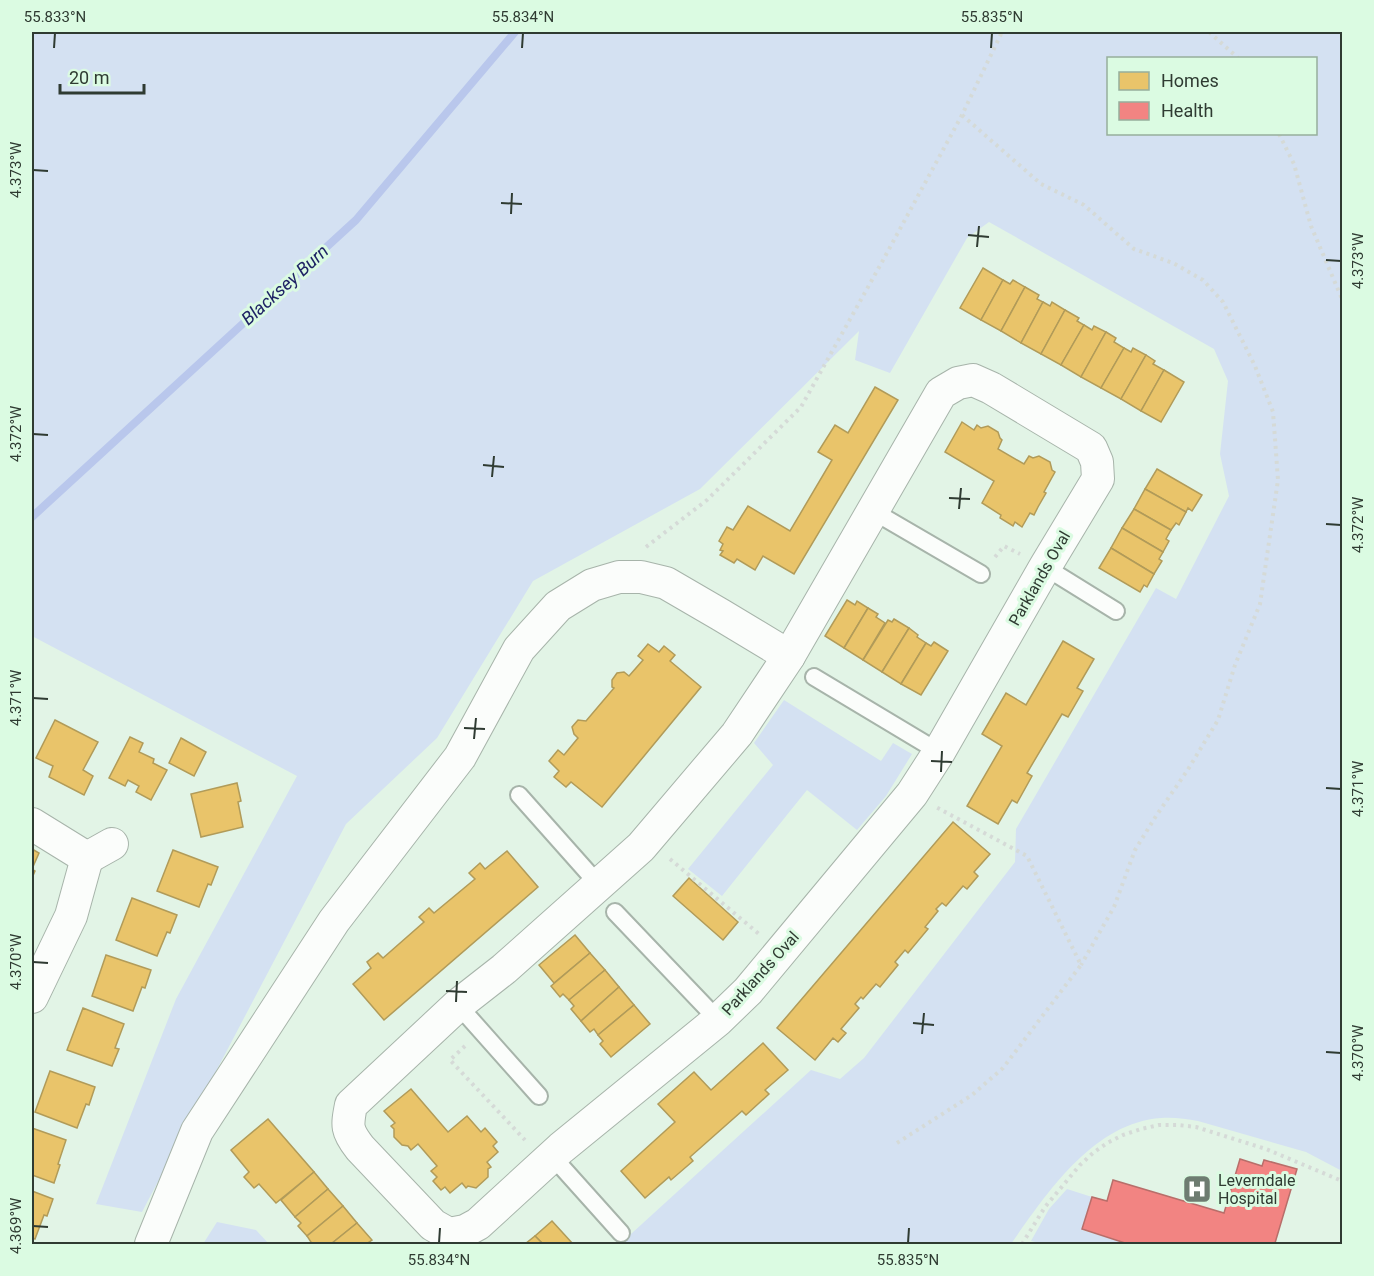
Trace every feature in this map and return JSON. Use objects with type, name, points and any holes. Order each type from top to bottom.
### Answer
[{"type":"street","name":"Parklands Oval","points":[[973,380],[991,388],[1091,448],[1097,462],[1098,478],[939,752],[912,794],[748,991],[718,1020],[549,1159],[478,1224],[465,1232],[449,1234],[433,1225],[350,1135],[348,1120],[351,1104],[458,1005],[504,969],[647,840],[737,734],[789,656],[873,511],[941,393],[958,383],[973,380]]},
{"type":"street","points":[[152,1245],[197,1131],[334,921],[460,757],[519,649],[558,606],[592,585],[619,578],[641,577],[666,583],[789,656]]},
{"type":"street","points":[[32,824],[100,851],[32,997]]},
{"type":"lane","points":[[873,511],[981,574]]},
{"type":"lane","points":[[1045,567],[1116,611]]},
{"type":"lane","points":[[814,677],[939,752]]},
{"type":"lane","points":[[519,795],[598,885]]},
{"type":"lane","points":[[615,912],[718,1020]]},
{"type":"lane","points":[[458,1005],[539,1096]]},
{"type":"lane","points":[[549,1159],[621,1233]]},
{"type":"path","points":[[641,577],[645,548],[707,500],[801,406],[962,115],[1002,32]]},
{"type":"path","points":[[1209,32],[1237,57]]},
{"type":"path","points":[[897,1143],[972,1095],[1003,1068],[1082,965],[1114,907],[1135,850],[1218,720],[1235,665],[1260,604],[1278,480],[1272,412],[1255,366],[1223,302],[1203,280],[1173,263],[1134,249],[1084,205],[1041,183],[962,115]]},
{"type":"path","points":[[1280,135],[1294,164],[1311,226],[1342,299]]},
{"type":"path","points":[[981,574],[1004,546],[1045,567]]},
{"type":"path","points":[[912,794],[1027,856],[1082,965]]},
{"type":"path","points":[[647,840],[781,952]]},
{"type":"path","points":[[481,1030],[450,1060],[549,1159]]},
{"type":"path","points":[[1022,1245],[1045,1207],[1093,1153],[1123,1135],[1159,1125],[1196,1127],[1266,1149],[1342,1181]]},
{"type":"shaded area","points":[[32,32],[1342,32],[1342,1171],[1306,1152],[1198,1121],[1161,1118],[1137,1123],[1114,1133],[1093,1147],[1056,1183],[1011,1244],[620,1244],[811,1070],[840,1079],[864,1058],[1015,862],[1016,829],[1156,588],[1176,599],[1229,496],[1220,454],[1228,381],[1214,349],[989,222],[967,238],[890,373],[855,360],[859,331],[700,489],[533,581],[437,738],[346,824],[142,1212],[96,1204],[176,999],[297,776],[32,636]]},
{"type":"shaded area","points":[[784,700],[881,761],[893,743],[912,754],[886,796],[857,830],[807,790],[722,896],[688,869],[773,765],[754,743]]},
{"type":"shaded area","points":[[1067,1189],[1092,1197],[1082,1230],[1128,1244],[1044,1244],[1031,1241],[1049,1209]]},
{"type":"shaded area","points":[[217,1222],[256,1230],[269,1244],[203,1244]]},
{"type":"building: Homes","points":[[983,268],[1003,280],[981,320],[960,308]]},
{"type":"building: Homes","points":[[1003,280],[1010,284],[1013,280],[1025,287],[1001,331],[981,320]]},
{"type":"building: Homes","points":[[1025,287],[1039,295],[1037,299],[1043,302],[1021,343],[1001,331]]},
{"type":"building: Homes","points":[[1043,302],[1050,306],[1052,302],[1065,310],[1041,354],[1021,343]]},
{"type":"building: Homes","points":[[1065,310],[1079,318],[1077,321],[1084,325],[1061,365],[1041,354]]},
{"type":"building: Homes","points":[[1084,325],[1092,330],[1094,326],[1106,332],[1081,377],[1061,365]]},
{"type":"building: Homes","points":[[1106,332],[1116,338],[1114,342],[1124,348],[1101,388],[1081,377]]},
{"type":"building: Homes","points":[[1124,348],[1131,352],[1133,348],[1146,355],[1121,399],[1101,388]]},
{"type":"building: Homes","points":[[1146,355],[1155,361],[1153,364],[1164,370],[1141,411],[1121,399]]},
{"type":"building: Homes","points":[[1164,370],[1184,382],[1161,422],[1141,411]]},
{"type":"building: Homes","points":[[875,387],[898,400],[794,574],[763,556],[755,570],[737,559],[734,563],[720,555],[723,551],[720,550],[723,544],[719,541],[727,527],[733,530],[748,506],[790,531],[832,460],[818,452],[835,425],[848,433]]},
{"type":"building: Homes","points":[[962,422],[974,430],[977,425],[981,428],[988,426],[998,432],[1002,440],[998,449],[1024,464],[1029,456],[1033,458],[1039,456],[1050,462],[1055,472],[1044,492],[1046,493],[1034,515],[1030,513],[1022,527],[1015,522],[1013,526],[982,503],[994,481],[945,452]]},
{"type":"building: Homes","points":[[1157,469],[1202,495],[1192,511],[1188,508],[1186,512],[1145,489]]},
{"type":"building: Homes","points":[[1145,489],[1186,512],[1179,525],[1176,523],[1171,530],[1134,509]]},
{"type":"building: Homes","points":[[1134,509],[1171,530],[1166,539],[1169,541],[1163,552],[1122,528]]},
{"type":"building: Homes","points":[[1122,528],[1163,552],[1159,559],[1162,561],[1154,574],[1111,548]]},
{"type":"building: Homes","points":[[1111,548],[1154,574],[1147,587],[1144,585],[1140,592],[1099,568]]},
{"type":"building: Homes","points":[[847,600],[855,605],[857,601],[868,608],[844,648],[825,636]]},
{"type":"building: Homes","points":[[868,608],[878,614],[876,617],[885,623],[863,660],[844,648]]},
{"type":"building: Homes","points":[[894,619],[909,628],[882,672],[863,660],[888,620],[892,622]]},
{"type":"building: Homes","points":[[909,628],[926,643],[901,684],[882,672]]},
{"type":"building: Homes","points":[[1063,641],[1094,659],[1077,688],[1083,691],[1068,717],[1062,714],[1027,773],[1032,776],[1017,803],[1012,800],[998,824],[967,806],[1002,746],[982,734],[1006,693],[1026,705]]},
{"type":"building: Homes","points":[[934,642],[948,651],[921,695],[901,684],[926,643],[931,646]]},
{"type":"building: Homes","points":[[648,644],[659,652],[664,646],[675,655],[670,661],[701,687],[602,807],[571,782],[566,787],[554,777],[559,771],[549,761],[558,750],[564,755],[578,738],[572,727],[578,720],[586,721],[614,688],[612,680],[617,673],[624,672],[629,676],[643,660],[638,656]]},
{"type":"building: Homes","points":[[55,720],[98,742],[83,770],[93,776],[84,795],[49,777],[53,766],[36,758]]},
{"type":"building: Homes","points":[[130,737],[143,743],[139,752],[154,759],[153,763],[167,770],[151,800],[136,792],[139,786],[128,780],[125,786],[109,778]]},
{"type":"building: Homes","points":[[181,738],[206,752],[194,776],[169,763]]},
{"type":"building: Homes","points":[[237,783],[243,827],[201,837],[191,794]]},
{"type":"building: Homes","points":[[953,822],[990,854],[974,872],[978,876],[967,889],[963,886],[946,906],[942,903],[936,909],[938,911],[925,927],[928,929],[908,953],[905,950],[895,962],[898,965],[880,987],[876,984],[863,999],[861,997],[855,1004],[859,1008],[841,1029],[846,1033],[838,1042],[833,1038],[815,1060],[777,1028]]},
{"type":"building: Homes","points":[[32,849],[39,853],[32,869]]},
{"type":"building: Homes","points":[[173,850],[218,867],[199,907],[157,891]]},
{"type":"building: Homes","points":[[507,851],[538,887],[384,1020],[353,984],[371,968],[367,962],[378,953],[383,958],[424,922],[419,917],[429,908],[434,913],[475,879],[469,873],[480,863],[485,869]]},
{"type":"building: Homes","points":[[689,878],[738,922],[723,940],[673,896]]},
{"type":"building: Homes","points":[[132,898],[177,915],[157,956],[116,940]]},
{"type":"building: Homes","points":[[575,935],[590,953],[554,983],[539,965]]},
{"type":"building: Homes","points":[[590,953],[605,970],[569,1000],[563,994],[560,997],[551,986]]},
{"type":"building: Homes","points":[[106,955],[151,970],[133,1011],[92,996]]},
{"type":"building: Homes","points":[[605,970],[619,987],[581,1021],[571,1009],[574,1006],[569,1000]]},
{"type":"building: Homes","points":[[619,987],[634,1005],[598,1035],[594,1029],[590,1032],[581,1021]]},
{"type":"building: Homes","points":[[634,1005],[650,1024],[611,1057],[600,1044],[603,1041],[598,1035]]},
{"type":"building: Homes","points":[[83,1008],[124,1024],[115,1048],[119,1049],[112,1066],[67,1050]]},
{"type":"building: Homes","points":[[763,1043],[788,1070],[765,1090],[769,1094],[746,1115],[742,1111],[690,1157],[693,1161],[671,1180],[669,1177],[645,1198],[621,1171],[675,1122],[658,1104],[694,1072],[711,1090]]},
{"type":"building: Homes","points":[[50,1071],[95,1087],[77,1128],[35,1112]]},
{"type":"building: Homes","points":[[411,1089],[448,1132],[467,1116],[481,1132],[485,1128],[497,1142],[493,1146],[498,1152],[487,1162],[491,1167],[488,1169],[488,1177],[476,1188],[468,1186],[466,1188],[462,1183],[450,1193],[445,1187],[441,1190],[433,1181],[437,1177],[431,1171],[437,1166],[418,1144],[411,1150],[394,1137],[394,1129],[391,1126],[395,1123],[384,1111]]},
{"type":"building: Homes","points":[[268,1119],[314,1172],[276,1203],[259,1184],[254,1188],[244,1177],[249,1172],[231,1150]]},
{"type":"building: Homes","points":[[32,1128],[66,1140],[54,1183],[32,1175]]},
{"type":"building: Homes","points":[[314,1172],[328,1189],[295,1217],[281,1200]]},
{"type":"building: Homes","points":[[328,1189],[343,1206],[307,1236],[298,1226],[301,1223],[295,1217]]},
{"type":"building: Homes","points":[[32,1191],[53,1199],[35,1239],[32,1238]]},
{"type":"building: Homes","points":[[343,1206],[357,1223],[331,1244],[308,1244],[311,1242],[307,1236]]},
{"type":"building: Homes","points":[[552,1221],[573,1244],[543,1244],[535,1236]]},
{"type":"building: Homes","points":[[357,1223],[372,1240],[366,1244],[331,1244]]},
{"type":"building: Homes","points":[[535,1236],[543,1244],[525,1244]]},
{"type":"building: Health","points":[[1240,1159],[1262,1166],[1264,1160],[1297,1169],[1275,1243],[1278,1244],[1128,1244],[1082,1229],[1092,1197],[1107,1201],[1113,1180],[1224,1213]]},
{"type":"waterway","name":"Blacksey Burn","points":[[32,517],[356,220],[515,32]]},
{"type":"place","name":"Leverndale Hospital","points":[[1197,1189]]}]
